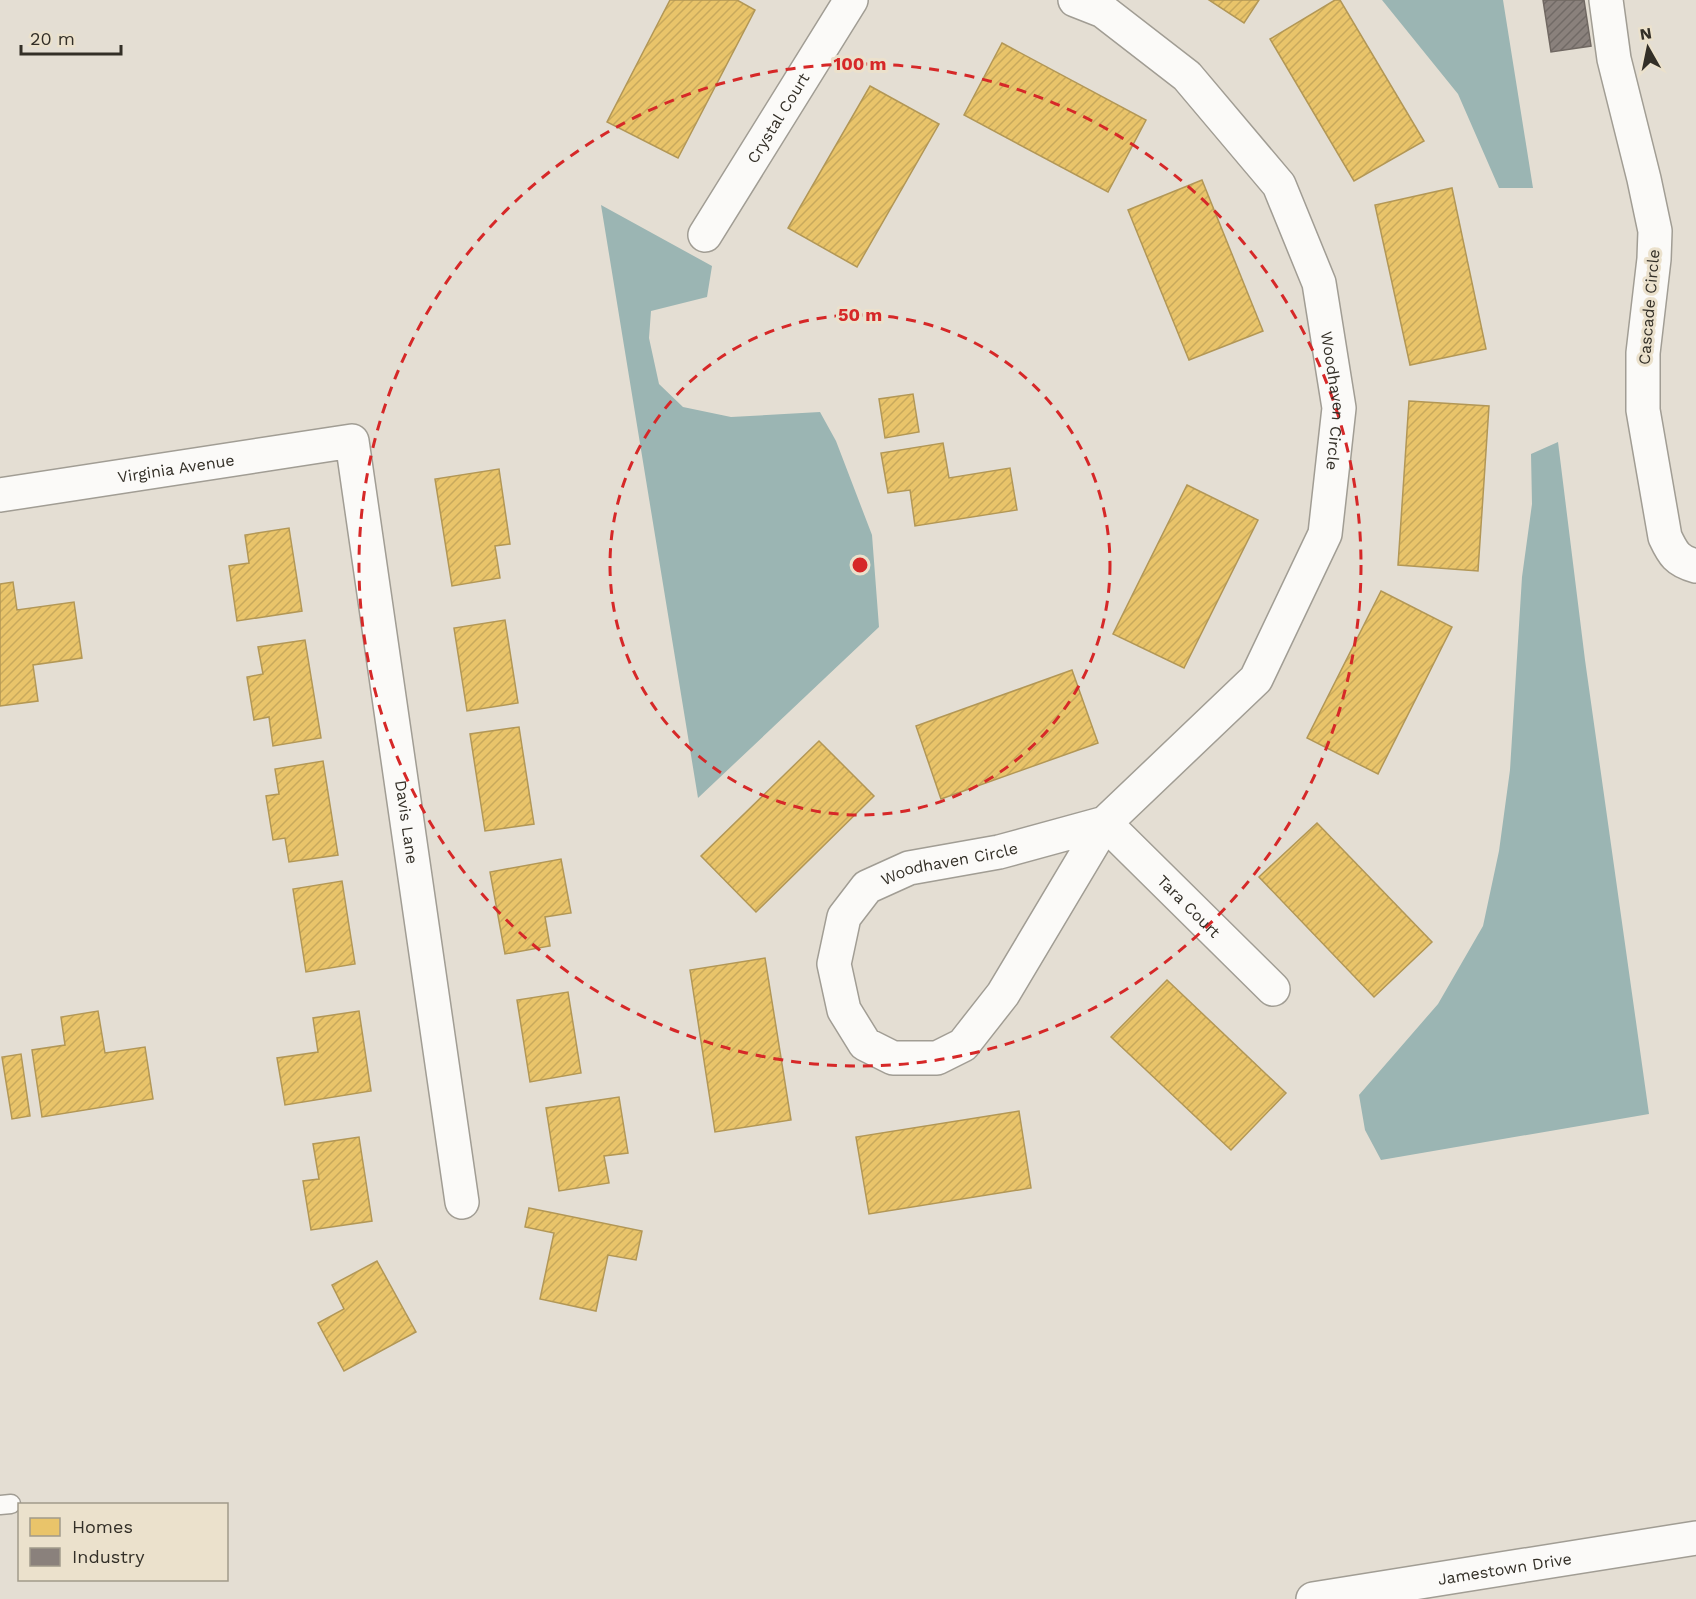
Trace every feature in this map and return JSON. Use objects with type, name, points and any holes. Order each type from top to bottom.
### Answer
[{"type":"street","name":"Crystal Court","points":[[705,235],[851,0]]},
{"type":"street","name":"Woodhaven Circle","points":[[1076,0],[1103,11],[1187,76],[1279,185],[1319,283],[1339,408],[1325,534],[1256,680],[1104,823],[1003,994],[963,1046],[937,1058],[893,1058],[865,1044],[844,1010],[834,964],[844,917],[867,887],[909,868],[999,852],[1104,823]]},
{"type":"street","name":"Cascade Circle","points":[[1606,0],[1614,59],[1655,231],[1643,353],[1643,410],[1665,537],[1673,554],[1687,564],[1696,566]]},
{"type":"street","name":"Virginia Avenue","points":[[0,495],[352,441]]},
{"type":"street","name":"Davis Lane","points":[[352,441],[462,1202]]},
{"type":"street","name":"Tara Court","points":[[1104,823],[1273,988]]},
{"type":"street","name":"Jamestown Drive","points":[[1313,1599],[1696,1538]]},
{"type":"water","points":[[1382,0],[1503,0],[1533,188],[1499,188],[1458,94]]},
{"type":"water","points":[[601,205],[712,266],[707,297],[651,311],[649,338],[659,384],[683,407],[731,417],[820,412],[836,441],[872,535],[879,627],[698,798]]},
{"type":"water","points":[[1558,442],[1585,660],[1649,1114],[1381,1160],[1365,1130],[1359,1095],[1438,1004],[1483,926],[1499,851],[1510,770],[1522,577],[1532,504],[1531,454]]},
{"type":"building: Homes","points":[[670,0],[737,0],[755,10],[678,158],[607,122]]},
{"type":"building: Homes","points":[[1209,0],[1259,0],[1244,23]]},
{"type":"building: Homes","points":[[1335,0],[1340,0],[1424,141],[1354,181],[1270,39]]},
{"type":"building: Homes","points":[[1002,43],[1146,120],[1108,192],[964,115]]},
{"type":"building: Homes","points":[[870,86],[939,124],[857,267],[788,228]]},
{"type":"building: Homes","points":[[1202,180],[1263,331],[1189,360],[1128,210]]},
{"type":"building: Homes","points":[[1452,188],[1486,349],[1410,365],[1375,205]]},
{"type":"building: Homes","points":[[913,394],[919,432],[885,438],[879,399]]},
{"type":"building: Homes","points":[[1409,401],[1489,406],[1478,571],[1398,565]]},
{"type":"building: Homes","points":[[943,443],[949,478],[1010,468],[1017,510],[915,526],[910,490],[888,493],[881,453]]},
{"type":"building: Homes","points":[[499,469],[510,544],[495,546],[500,578],[452,586],[435,479]]},
{"type":"building: Homes","points":[[1187,485],[1258,520],[1184,668],[1113,634]]},
{"type":"building: Homes","points":[[289,528],[302,611],[237,621],[229,566],[249,563],[245,535]]},
{"type":"building: Homes","points":[[13,582],[17,610],[74,602],[82,658],[33,665],[38,701],[0,706],[0,584]]},
{"type":"building: Homes","points":[[1381,591],[1452,627],[1378,774],[1307,738]]},
{"type":"building: Homes","points":[[505,620],[518,703],[467,711],[454,628]]},
{"type":"building: Homes","points":[[305,640],[321,738],[273,746],[269,717],[254,720],[247,677],[263,674],[258,647]]},
{"type":"building: Homes","points":[[1072,670],[1098,743],[941,799],[916,726]]},
{"type":"building: Homes","points":[[519,727],[534,824],[485,831],[470,734]]},
{"type":"building: Homes","points":[[819,741],[874,796],[756,912],[701,856]]},
{"type":"building: Homes","points":[[323,761],[338,855],[289,862],[285,838],[273,840],[266,796],[279,794],[275,769]]},
{"type":"building: Homes","points":[[1317,823],[1432,942],[1374,997],[1259,877]]},
{"type":"building: Homes","points":[[561,859],[571,913],[545,917],[550,946],[505,954],[490,872]]},
{"type":"building: Homes","points":[[342,881],[355,964],[306,972],[293,889]]},
{"type":"building: Homes","points":[[765,958],[791,1120],[715,1132],[690,970]]},
{"type":"building: Homes","points":[[1167,980],[1286,1093],[1231,1150],[1111,1037]]},
{"type":"building: Homes","points":[[568,992],[581,1073],[530,1082],[517,1000]]},
{"type":"building: Homes","points":[[98,1011],[105,1053],[145,1047],[153,1099],[42,1117],[32,1050],[65,1045],[61,1017]]},
{"type":"building: Homes","points":[[359,1011],[371,1091],[285,1105],[277,1058],[318,1052],[313,1018]]},
{"type":"building: Homes","points":[[21,1054],[30,1116],[12,1119],[2,1057]]},
{"type":"building: Homes","points":[[619,1097],[628,1153],[604,1156],[609,1183],[559,1191],[546,1108]]},
{"type":"building: Homes","points":[[1019,1111],[1031,1188],[869,1214],[856,1137]]},
{"type":"building: Homes","points":[[359,1137],[372,1221],[311,1230],[303,1181],[319,1179],[313,1144]]},
{"type":"building: Homes","points":[[529,1208],[642,1231],[636,1260],[608,1255],[596,1311],[540,1299],[554,1233],[525,1227]]},
{"type":"building: Homes","points":[[377,1261],[416,1332],[344,1371],[318,1323],[344,1309],[332,1285]]},
{"type":"building: Industry","points":[[1543,0],[1584,0],[1591,46],[1551,52]]}]
